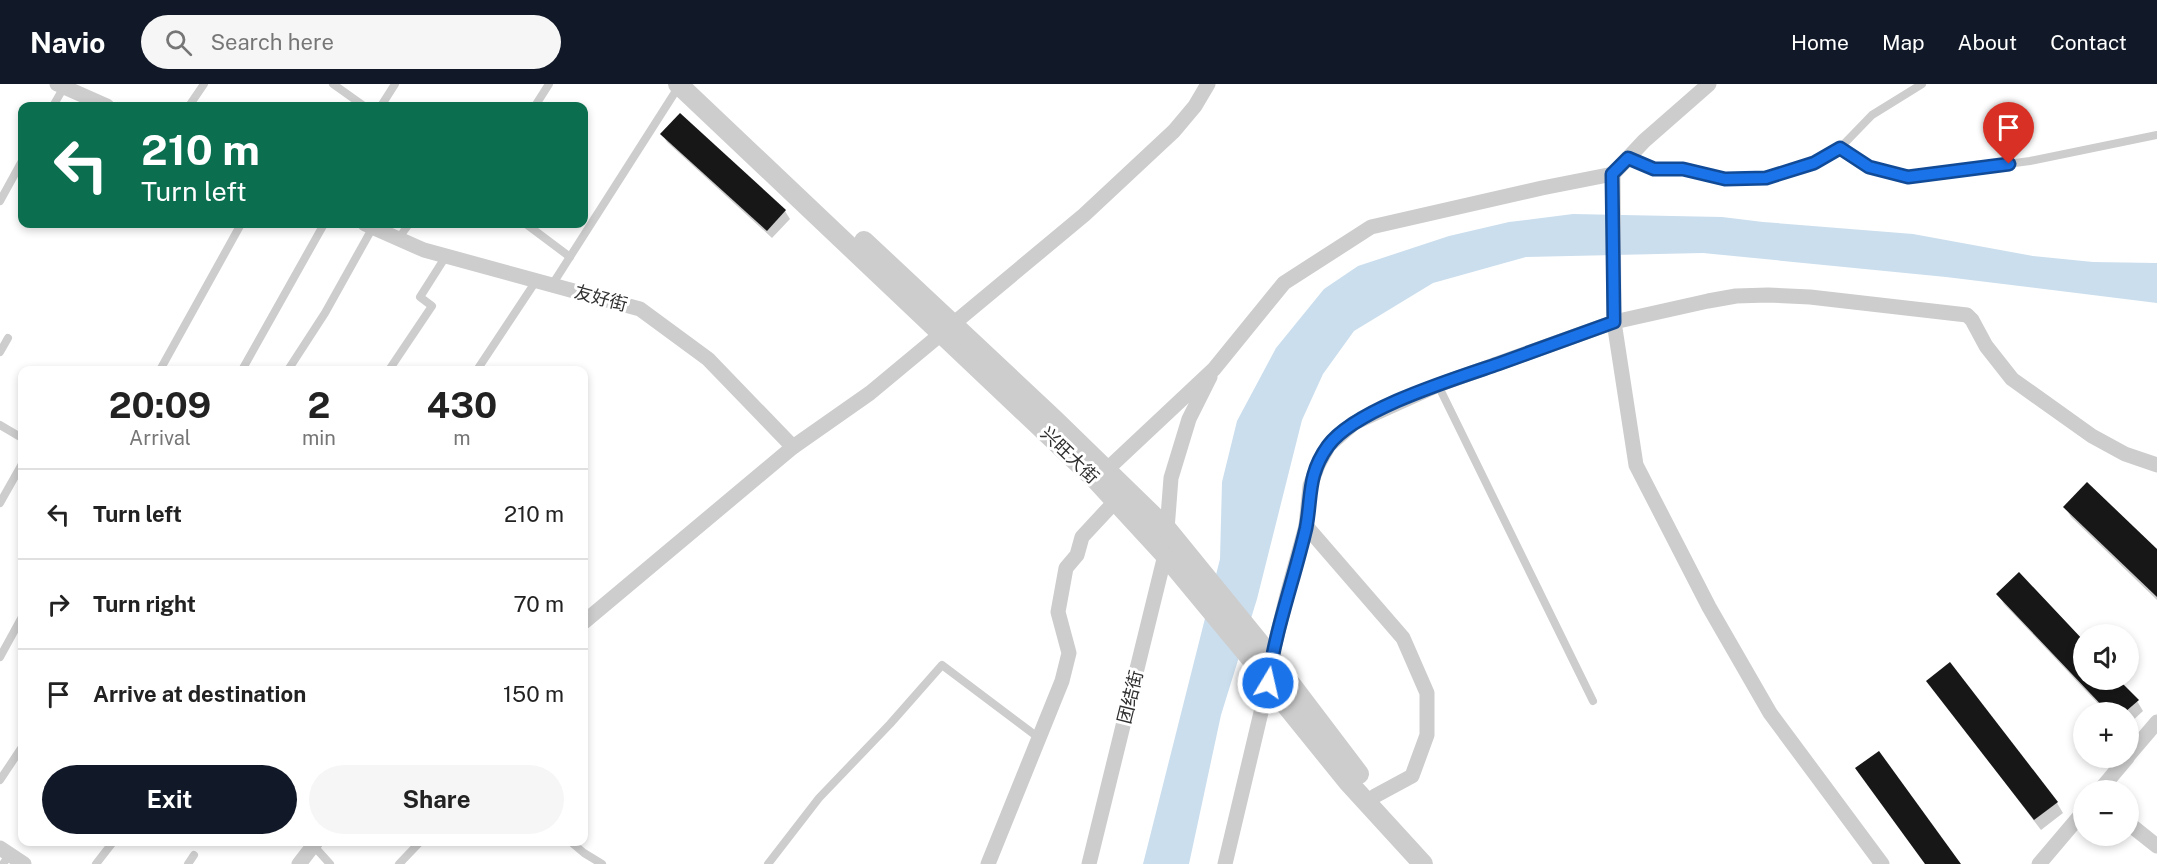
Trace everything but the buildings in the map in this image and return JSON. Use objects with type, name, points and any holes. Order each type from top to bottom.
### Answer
[{"type":"street","name":"兴旺大街","points":[[683,84],[948,328],[1169,542],[1259,642],[1268,683],[1348,782],[1423,864]]},
{"type":"street","points":[[588,619],[793,447],[870,393],[1084,214],[1174,131],[1195,106],[1208,84]]},
{"type":"street","points":[[1101,475],[1214,369],[1284,283],[1371,227],[1612,174],[1709,84]]},
{"type":"street","points":[[61,85],[98,102]]},
{"type":"street","points":[[1612,174],[1614,322],[1636,465],[1708,607],[1770,712],[1882,864]]},
{"type":"street","name":"友好街","points":[[375,228],[424,250],[640,309],[708,358],[793,447]]},
{"type":"street","points":[[1262,660],[1306,526],[1310,486],[1318,465],[1329,445],[1354,423],[1438,385],[1614,322],[1708,301],[1736,296],[1768,295],[1810,297],[1961,313],[1972,320],[1986,346],[2012,379],[2092,436],[2125,454],[2157,465]]},
{"type":"street","name":"团结街","points":[[1089,864],[1169,542],[1171,478],[1189,418],[1214,369]]},
{"type":"street","points":[[988,864],[1062,681],[1069,653],[1058,612],[1066,568],[1077,555],[1082,537],[1121,495]]},
{"type":"street","points":[[1306,526],[1403,638],[1427,693],[1427,735],[1412,776],[1375,796]]},
{"type":"street","name":"兴旺大街","points":[[1169,542],[1178,571],[1262,660],[1375,796],[1438,864]]},
{"type":"street","points":[[1226,864],[1268,683]]},
{"type":"street","points":[[2139,744],[2157,722]]},
{"type":"street","points":[[2108,780],[2119,768]]},
{"type":"street","points":[[2039,864],[2073,824]]},
{"type":"street","points":[[2139,830],[2155,839]]},
{"type":"street","points":[[299,864],[310,846]]},
{"type":"street","points":[[4,855],[24,864]]},
{"type":"lane","points":[[192,102],[204,84]]},
{"type":"lane","points":[[333,84],[358,102]]},
{"type":"lane","points":[[384,102],[396,84]]},
{"type":"lane","points":[[538,102],[549,84]]},
{"type":"lane","points":[[552,285],[683,84]]},
{"type":"lane","points":[[1628,158],[1654,169],[1683,169],[1725,179],[1766,178],[1814,163],[1840,148],[1872,115],[1922,84]]},
{"type":"lane","points":[[55,102],[61,85]]},
{"type":"lane","points":[[1840,148],[1869,167],[1908,177],[2030,161],[2157,135]]},
{"type":"lane","points":[[0,201],[18,168]]},
{"type":"lane","points":[[162,366],[240,228]]},
{"type":"lane","points":[[244,366],[322,228]]},
{"type":"lane","points":[[291,366],[326,313],[368,228]]},
{"type":"lane","points":[[398,239],[406,228]]},
{"type":"lane","points":[[531,228],[570,257]]},
{"type":"lane","points":[[391,366],[432,306],[420,297],[447,256]]},
{"type":"lane","points":[[480,366],[536,281]]},
{"type":"lane","points":[[0,352],[8,338]]},
{"type":"lane","points":[[1438,385],[1593,701]]},
{"type":"lane","points":[[0,425],[18,436]]},
{"type":"lane","points":[[0,503],[18,471]]},
{"type":"lane","points":[[0,657],[18,624]]},
{"type":"lane","points":[[768,864],[819,798],[890,724],[942,665],[1039,738]]},
{"type":"lane","points":[[0,780],[18,753]]},
{"type":"lane","points":[[96,864],[110,846]]},
{"type":"lane","points":[[315,846],[330,864]]},
{"type":"lane","points":[[399,864],[416,846]]},
{"type":"lane","points":[[576,846],[603,864]]},
{"type":"lane","points":[[188,864],[194,855]]},
{"type":"water","points":[[1573,214],[1722,217],[1913,234],[2033,256],[2093,262],[2157,263],[2157,303],[1946,277],[1703,253],[1526,257],[1433,283],[1354,331],[1323,374],[1302,420],[1257,599],[1221,715],[1189,864],[1143,864],[1220,559],[1222,482],[1237,421],[1276,348],[1324,289],[1358,266],[1449,236],[1509,222]]},
{"type":"route","points":[[1268,683],[1271,660],[1306,526],[1310,486],[1329,445],[1354,423],[1392,404],[1438,385],[1614,322],[1612,174],[1628,158],[1654,169],[1683,169],[1725,179],[1766,178],[1814,163],[1840,148],[1869,167],[1908,177],[2009,164]]}]
